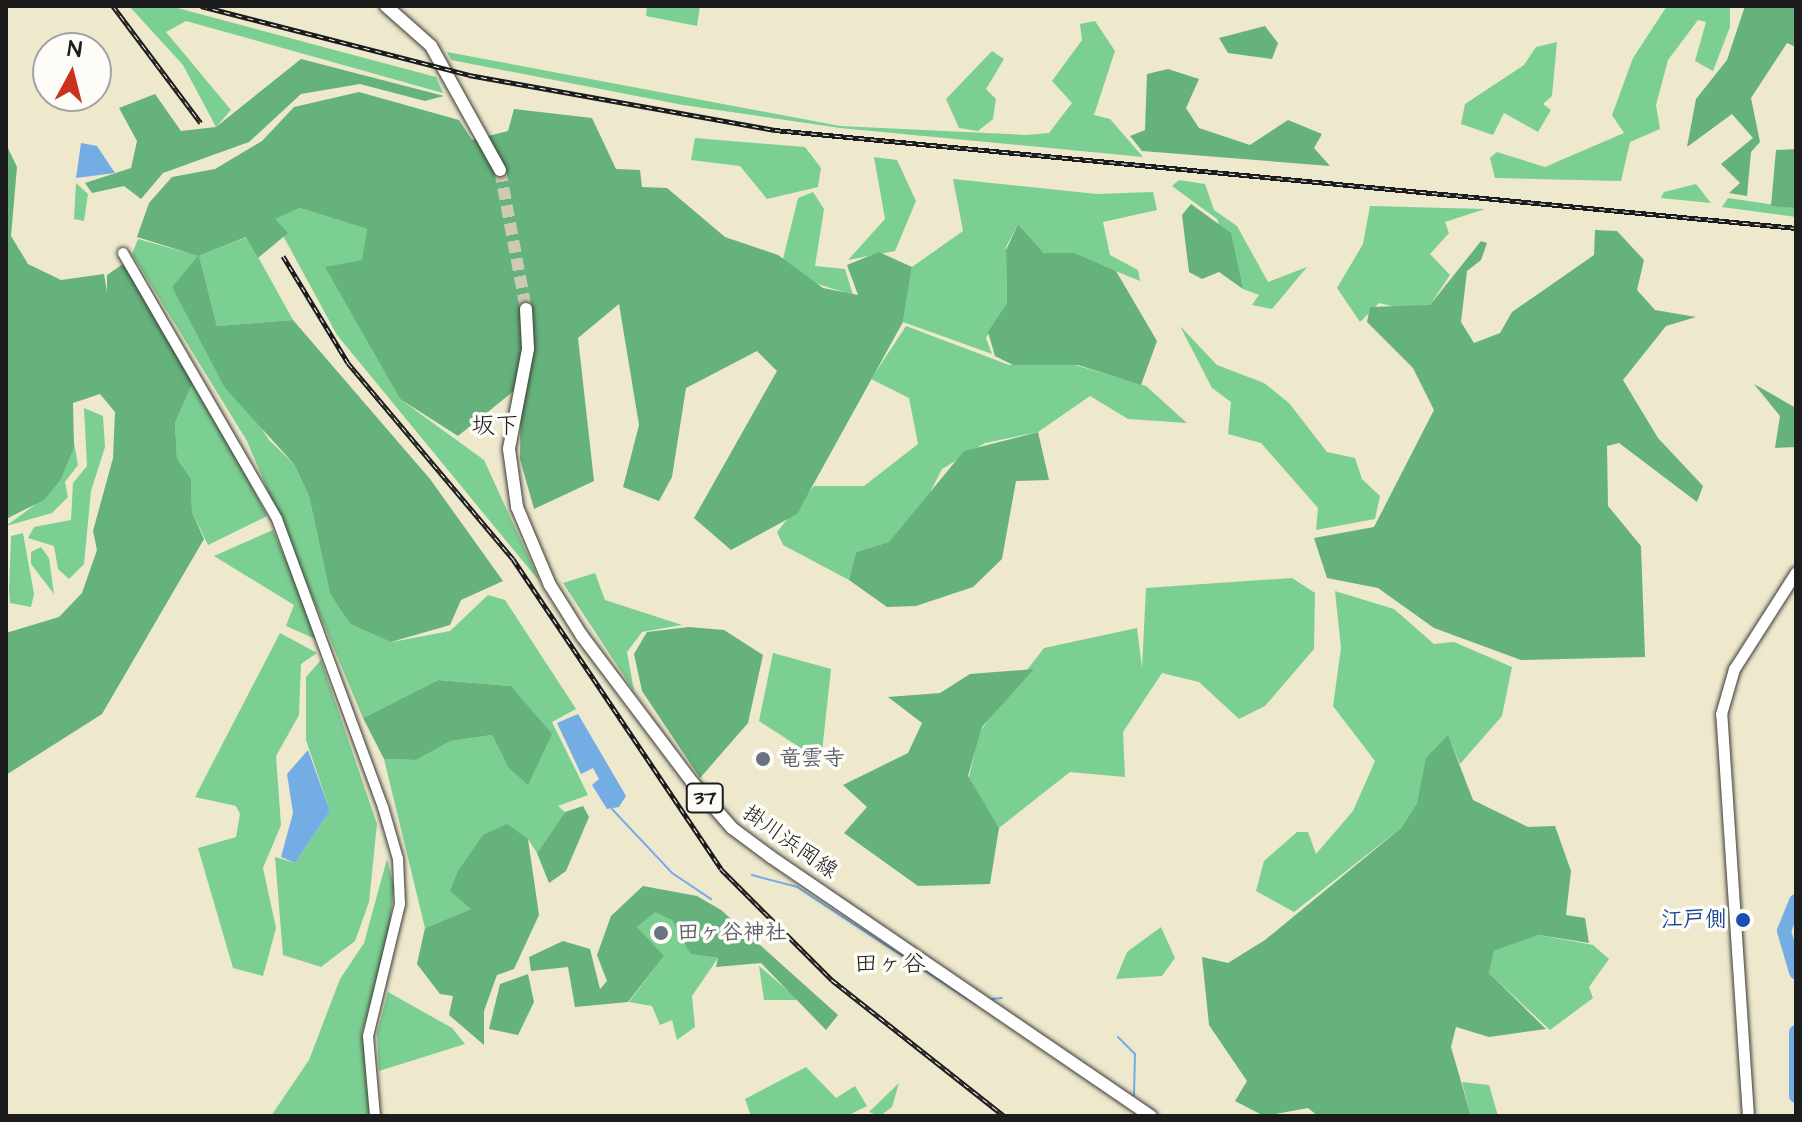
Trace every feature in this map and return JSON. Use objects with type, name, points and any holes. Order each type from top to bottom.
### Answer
[{"type":"main road","points":[[386,6],[436,53],[500,170]]},
{"type":"main road","name":"掛川浜岡線","points":[[526,309],[528,349],[509,449],[517,507],[558,598],[692,782],[766,853],[1151,1116]]},
{"type":"main road","points":[[1748,1116],[1721,714],[1734,669],[1796,572]]},
{"type":"street","points":[[123,253],[277,519],[351,705],[389,827],[400,904],[368,1036],[375,1116]]},
{"type":"green space","points":[[129,6],[170,6],[436,77],[443,93],[186,21],[166,32],[231,110],[216,127],[183,65]]},
{"type":"green space","points":[[647,6],[700,6],[697,26],[646,16]]},
{"type":"green space","points":[[1667,6],[1730,6],[1730,27],[1713,71],[1695,61],[1706,22],[1698,20],[1668,60],[1656,105],[1660,129],[1630,142],[1621,181],[1495,178],[1490,158],[1497,152],[1545,167],[1624,133],[1612,115],[1633,58]]},
{"type":"green space","points":[[1745,6],[1796,6],[1796,47],[1787,43],[1751,98],[1760,142],[1751,152],[1747,196],[1729,193],[1740,183],[1721,164],[1753,138],[1732,114],[1687,147],[1696,99],[1727,60]]},
{"type":"green space","points":[[1095,21],[1115,51],[1094,115],[1110,119],[1143,157],[840,128],[683,105],[451,60],[447,52],[840,126],[1027,135],[1049,133],[1072,103],[1052,81],[1082,40],[1080,24]]},
{"type":"green space","points":[[1265,26],[1278,43],[1272,59],[1228,53],[1219,38]]},
{"type":"green space","points":[[1557,42],[1552,96],[1543,104],[1551,110],[1538,132],[1504,113],[1493,135],[1461,124],[1465,104],[1524,65],[1536,47]]},
{"type":"green space","points":[[992,51],[1004,59],[986,89],[996,99],[993,119],[978,131],[959,128],[946,99]]},
{"type":"green space","points":[[301,59],[444,96],[425,101],[360,84],[301,94],[249,142],[163,173],[141,199],[124,186],[92,193],[85,183],[131,168],[137,141],[119,108],[155,94],[181,131],[216,127]]},
{"type":"green space","points":[[1168,69],[1199,79],[1186,108],[1199,128],[1250,145],[1288,120],[1322,134],[1314,148],[1330,166],[1142,151],[1130,136],[1145,130],[1147,74]]},
{"type":"green space","points":[[359,92],[459,120],[472,140],[508,131],[514,109],[592,118],[616,169],[640,170],[642,187],[667,188],[725,237],[778,255],[823,288],[858,295],[847,265],[879,252],[912,267],[903,322],[797,514],[731,550],[694,518],[777,371],[757,351],[686,388],[672,477],[659,501],[623,487],[639,425],[619,304],[578,338],[594,481],[534,509],[520,459],[521,385],[458,436],[400,399],[325,267],[362,260],[367,229],[300,208],[275,219],[288,233],[258,258],[246,237],[199,256],[217,326],[293,320],[430,479],[503,581],[461,600],[450,625],[391,642],[350,624],[330,594],[309,496],[294,464],[225,388],[172,287],[198,256],[137,237],[149,203],[172,177],[215,169],[262,141],[294,107]]},
{"type":"green space","points":[[695,138],[805,147],[821,168],[818,187],[767,199],[740,166],[691,160]]},
{"type":"green space","points":[[6,144],[17,167],[11,236],[28,264],[61,280],[104,274],[107,292],[107,275],[123,264],[195,378],[175,423],[177,458],[191,479],[192,512],[204,539],[102,714],[6,775],[6,633],[59,617],[82,593],[97,550],[93,531],[113,458],[115,412],[100,394],[73,403],[74,447],[61,479],[44,500],[6,519]]},
{"type":"green space","points":[[1796,149],[1796,208],[1771,206],[1776,150]]},
{"type":"green space","points":[[874,157],[897,160],[916,201],[895,251],[848,260],[885,219]]},
{"type":"green space","points":[[953,179],[1097,194],[1153,192],[1157,210],[1103,222],[1110,255],[1138,270],[1140,281],[1074,254],[1044,253],[1018,224],[1006,247],[1007,303],[986,338],[992,354],[903,322],[912,267],[963,231]]},
{"type":"green space","points":[[1179,180],[1205,184],[1214,210],[1237,226],[1268,282],[1307,267],[1272,309],[1252,305],[1259,295],[1243,289],[1217,219],[1172,186]]},
{"type":"green space","points":[[76,183],[88,194],[84,221],[74,219]]},
{"type":"green space","points":[[1696,184],[1711,203],[1661,198],[1664,192]]},
{"type":"green space","points":[[813,192],[824,209],[815,266],[845,269],[853,295],[811,282],[783,259],[798,198]]},
{"type":"green space","points":[[1728,198],[1796,208],[1796,217],[1722,207]]},
{"type":"green space","points":[[1191,204],[1231,233],[1243,289],[1219,272],[1202,279],[1189,272],[1182,215]]},
{"type":"green space","points":[[1370,206],[1485,209],[1445,222],[1449,233],[1430,254],[1450,275],[1430,305],[1408,310],[1379,303],[1360,322],[1337,288],[1363,244]]},
{"type":"green space","points":[[300,208],[367,229],[363,260],[326,268],[400,399],[484,460],[540,582],[337,335],[274,219]]},
{"type":"green space","points":[[1018,224],[1044,253],[1074,253],[1116,271],[1157,341],[1141,385],[1078,365],[1013,365],[995,356],[988,332],[1007,303],[1006,250]]},
{"type":"green space","points":[[1595,230],[1617,231],[1644,260],[1637,290],[1655,310],[1696,317],[1666,326],[1623,380],[1658,438],[1703,486],[1697,502],[1619,443],[1607,446],[1608,506],[1641,546],[1645,657],[1521,660],[1434,628],[1378,588],[1327,578],[1314,538],[1374,527],[1434,410],[1413,368],[1367,322],[1370,307],[1430,305],[1481,241],[1487,243],[1481,260],[1467,271],[1461,322],[1474,343],[1500,333],[1512,312],[1594,255]]},
{"type":"green space","points":[[247,237],[293,320],[217,326],[199,257],[172,287],[269,440],[294,464],[309,496],[330,594],[350,624],[392,642],[450,631],[488,595],[505,600],[576,709],[552,722],[588,795],[558,806],[565,812],[537,853],[528,839],[471,909],[425,928],[384,759],[416,760],[451,741],[492,735],[508,767],[511,686],[440,680],[363,718],[247,441],[132,254],[138,239],[199,256]]},
{"type":"green space","points":[[906,326],[1009,365],[1072,364],[1146,386],[1187,423],[1128,419],[1090,396],[1038,432],[985,443],[942,469],[924,504],[889,542],[856,552],[849,580],[783,545],[777,532],[814,486],[864,486],[918,444],[909,398],[871,379]]},
{"type":"green space","points":[[1180,326],[1217,365],[1264,383],[1289,403],[1327,452],[1355,458],[1362,479],[1380,496],[1375,519],[1316,530],[1318,508],[1261,443],[1228,434],[1231,402],[1212,388]]},
{"type":"green space","points":[[195,378],[267,516],[208,545],[192,512],[191,479],[177,458],[175,423]]},
{"type":"green space","points":[[1754,384],[1796,408],[1796,447],[1775,448],[1780,416]]},
{"type":"green space","points":[[84,408],[103,416],[105,447],[91,491],[84,564],[69,579],[58,569],[54,546],[28,538],[34,527],[71,520],[73,483],[87,466]]},
{"type":"green space","points":[[1038,432],[1049,480],[1016,481],[1002,559],[973,587],[916,606],[887,607],[849,580],[856,552],[889,542],[964,451]]},
{"type":"green space","points":[[73,437],[78,465],[65,482],[68,497],[52,513],[6,526],[36,504]]},
{"type":"green space","points":[[273,530],[320,641],[286,626],[294,605],[214,556]]},
{"type":"green space","points":[[23,533],[34,594],[31,607],[10,603],[11,536]]},
{"type":"green space","points":[[41,547],[49,558],[54,594],[31,564],[31,552]]},
{"type":"green space","points":[[595,573],[605,600],[682,625],[642,632],[627,652],[634,691],[563,583]]},
{"type":"green space","points":[[1292,578],[1315,593],[1314,649],[1265,706],[1239,719],[1199,682],[1162,673],[1123,732],[1125,777],[1070,772],[999,828],[968,781],[980,731],[1044,648],[1137,628],[1142,668],[1146,588]]},
{"type":"green space","points":[[1335,591],[1394,609],[1434,644],[1454,642],[1512,667],[1502,716],[1460,764],[1448,736],[1427,758],[1417,803],[1401,828],[1294,912],[1256,891],[1264,861],[1297,832],[1308,832],[1316,854],[1353,811],[1375,761],[1333,706],[1341,648]]},
{"type":"green space","points":[[689,627],[724,630],[763,655],[748,723],[700,778],[642,691],[634,654],[647,632]]},
{"type":"green space","points":[[280,633],[317,653],[301,664],[299,715],[276,756],[281,825],[263,868],[276,928],[263,976],[233,968],[198,848],[236,837],[240,814],[236,806],[195,797]]},
{"type":"green space","points":[[773,653],[831,669],[821,761],[759,721]]},
{"type":"green space","points":[[321,660],[377,824],[369,902],[355,941],[321,967],[283,955],[275,857],[295,863],[330,811],[306,740],[306,677]]},
{"type":"green space","points":[[1034,669],[982,727],[968,776],[999,828],[990,884],[918,886],[844,833],[867,807],[843,785],[908,753],[922,723],[888,697],[940,693],[970,674]]},
{"type":"green space","points":[[439,680],[511,686],[552,734],[528,785],[508,767],[492,735],[451,741],[416,760],[384,759],[363,718]]},
{"type":"green space","points":[[1448,735],[1473,800],[1528,827],[1555,826],[1571,871],[1566,915],[1585,918],[1589,943],[1539,935],[1494,951],[1489,973],[1546,1029],[1489,1037],[1456,1027],[1451,1047],[1471,1116],[1318,1116],[1308,1108],[1264,1116],[1235,1101],[1247,1081],[1209,1025],[1202,957],[1228,963],[1265,940],[1401,828],[1417,803],[1426,758]]},
{"type":"green space","points":[[583,806],[589,817],[566,871],[549,883],[537,853],[565,812]]},
{"type":"green space","points":[[507,824],[528,839],[539,915],[514,969],[497,975],[484,1011],[484,1045],[449,1015],[453,996],[440,994],[417,964],[425,928],[471,909],[450,891],[458,871],[483,835]]},
{"type":"green space","points":[[387,859],[394,887],[387,947],[362,1032],[372,1116],[271,1116],[309,1060],[340,979],[364,943]]},
{"type":"green space","points":[[643,886],[697,896],[721,910],[838,1015],[826,1030],[761,963],[716,967],[718,958],[690,954],[672,920],[655,912],[637,927],[664,956],[628,1002],[575,1007],[568,967],[531,971],[529,957],[563,941],[590,949],[600,989],[607,981],[597,955],[611,916]]},
{"type":"green space","points":[[655,911],[672,919],[690,954],[718,958],[692,996],[695,1027],[677,1040],[672,1020],[660,1025],[652,1006],[629,1002],[663,957],[637,927]]},
{"type":"green space","points":[[1161,927],[1175,958],[1162,976],[1116,979],[1127,952]]},
{"type":"green space","points":[[1539,935],[1593,945],[1609,959],[1589,987],[1593,998],[1550,1030],[1489,973],[1494,951]]},
{"type":"green space","points":[[759,966],[799,1000],[764,1000]]},
{"type":"green space","points":[[528,974],[534,1002],[518,1035],[489,1029],[500,984]]},
{"type":"green space","points":[[388,992],[452,1028],[465,1044],[379,1071],[377,1033]]},
{"type":"green space","points":[[806,1067],[836,1098],[855,1086],[867,1106],[847,1116],[751,1116],[745,1099]]},
{"type":"green space","points":[[1462,1082],[1489,1085],[1498,1116],[1471,1116]]},
{"type":"green space","points":[[899,1083],[892,1107],[880,1116],[869,1112]]},
{"type":"water","points":[[81,143],[97,146],[115,173],[76,178]]},
{"type":"water","points":[[578,714],[626,796],[619,807],[607,809],[592,785],[599,779],[593,768],[581,774],[557,723]]},
{"type":"water","points":[[308,750],[330,811],[295,863],[281,857],[293,813],[287,774]]},
{"type":"waterway","points":[[612,809],[672,873],[711,899]]},
{"type":"waterway","points":[[752,875],[797,887],[976,1004]]},
{"type":"waterway","points":[[1796,901],[1784,931],[1796,972]]},
{"type":"waterway","points":[[992,999],[1002,998]]},
{"type":"waterway","points":[[1796,1032],[1796,1096]]},
{"type":"waterway","points":[[1118,1037],[1135,1054],[1134,1095]]},
{"type":"tunnel","points":[[500,170],[526,309]]},
{"type":"railway","points":[[113,6],[201,123]]},
{"type":"railway","points":[[201,6],[469,75],[775,130],[1796,228]]},
{"type":"railway","points":[[283,256],[348,363],[513,559],[721,869],[832,980],[1004,1116]]},
{"type":"place","name":"竜雲寺","points":[[763,759]]},
{"type":"place","name":"江戸側","points":[[1743,920]]},
{"type":"place","name":"田ヶ谷神社","points":[[661,933]]},
{"type":"district","name":"坂下","points":[[495,427]]},
{"type":"district","name":"田ヶ谷","points":[[890,965]]}]
